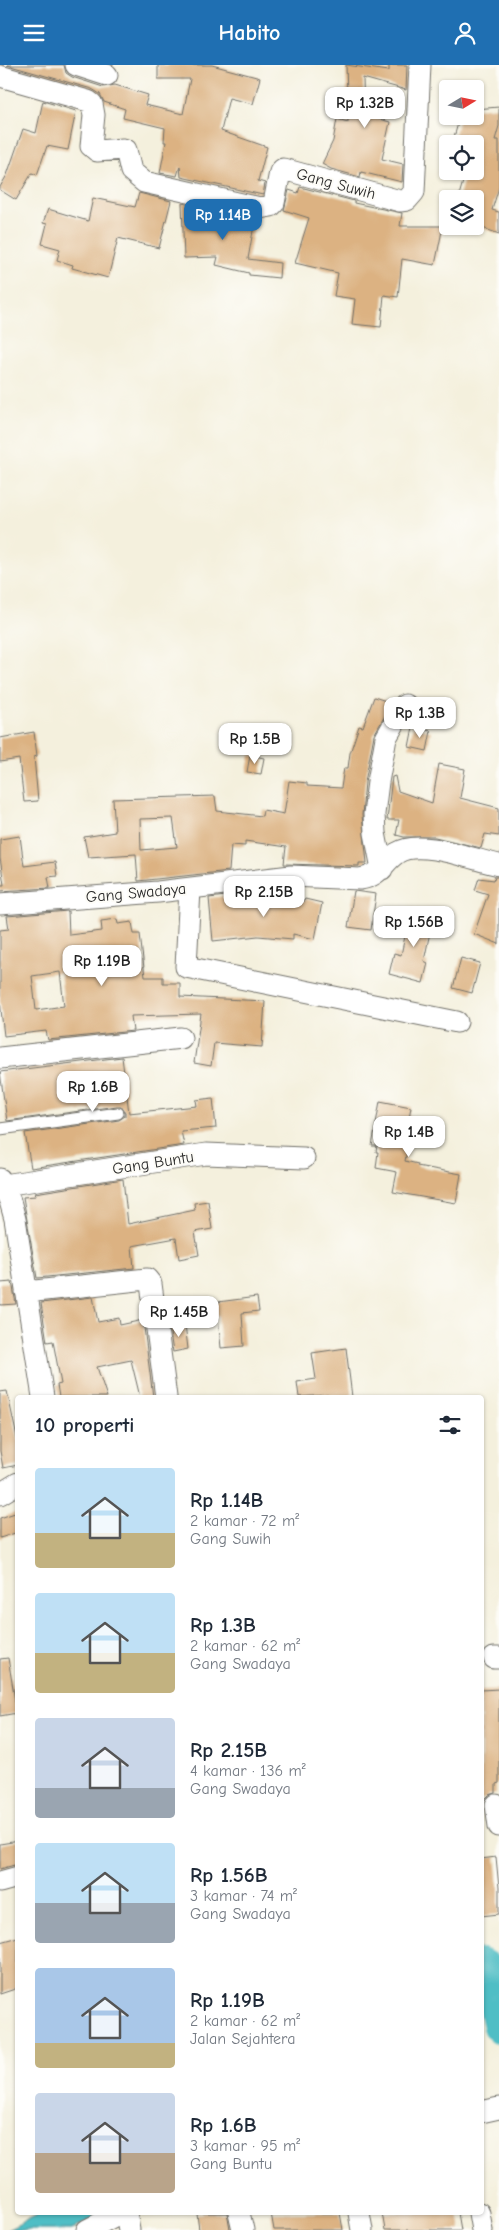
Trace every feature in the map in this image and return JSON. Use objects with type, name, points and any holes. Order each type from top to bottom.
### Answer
[{"type":"street","points":[[76,65],[107,75]]},
{"type":"street","name":"Gang Suwih","points":[[0,76],[88,101],[92,104],[94,115],[91,146],[98,151],[126,150],[133,174],[146,183],[266,208],[274,203],[280,172],[283,169],[400,201],[407,200],[412,195],[420,65]]},
{"type":"street","points":[[382,869],[374,814],[378,782],[386,738],[405,705]]},
{"type":"street","name":"Gang Swadaya","points":[[0,904],[190,889],[291,876],[360,879],[370,877],[382,869],[396,853],[417,848],[459,855],[499,865]]},
{"type":"street","points":[[190,889],[186,967],[457,1023]]},
{"type":"street","points":[[0,1058],[181,1039]]},
{"type":"street","name":"Gang Buntu","points":[[2,1182],[206,1155],[304,1158]]},
{"type":"street","points":[[2,1182],[15,1219],[43,1395]]},
{"type":"street","points":[[26,1292],[148,1279],[166,1395]]},
{"type":"street","points":[[0,1493],[15,1485]]},
{"type":"street","points":[[0,1882],[15,1878]]},
{"type":"street","points":[[484,2111],[499,2108]]},
{"type":"street","points":[[86,2230],[116,2215]]},
{"type":"street","points":[[126,2215],[129,2230]]},
{"type":"street","points":[[239,2215],[242,2230]]},
{"type":"street","points":[[359,2215],[362,2230]]},
{"type":"street","points":[[479,2215],[482,2230]]},
{"type":"lane","points":[[0,1129],[118,1113]]},
{"type":"water","points":[[37,2215],[100,2215],[72,2230],[7,2230]]},
{"type":"building","points":[[7,65],[64,65],[66,73],[72,77],[103,87],[115,85],[148,95],[145,105],[183,114],[190,79],[158,79],[158,65],[212,65],[260,78],[253,104],[229,98],[221,131],[267,147],[258,181],[265,183],[263,195],[181,177],[180,166],[177,176],[160,173],[166,142],[164,142],[165,128],[123,118],[125,109],[104,102],[100,94],[92,89]]},
{"type":"building","points":[[346,65],[389,71],[389,65],[407,65],[406,90],[363,78],[364,115],[390,122],[382,159],[403,164],[402,182],[361,172],[360,177],[331,169],[322,164],[333,141],[337,119],[348,122]]},
{"type":"building","points":[[43,101],[76,111],[68,150],[47,146],[37,175],[32,173],[16,200],[0,190],[0,187],[7,175],[23,129],[36,133]]},
{"type":"building","points":[[499,107],[499,126],[495,140],[499,140],[499,187],[492,210],[499,212],[499,234],[484,228],[484,190],[461,190],[463,180],[484,180],[484,135],[455,135],[457,125],[484,125],[484,108]]},
{"type":"building","points":[[300,187],[354,201],[354,203],[402,213],[400,226],[439,226],[439,235],[441,235],[435,265],[402,259],[398,297],[384,295],[381,327],[352,324],[355,299],[334,296],[338,273],[295,263],[309,218],[284,210],[289,190],[298,193]]},
{"type":"building","points":[[139,193],[171,201],[159,248],[118,238],[108,278],[72,268],[73,265],[57,260],[60,249],[42,244],[47,224],[43,223],[48,209],[88,221],[93,198],[135,207]]},
{"type":"building","points":[[182,203],[255,220],[248,259],[280,263],[279,278],[249,275],[249,273],[216,265],[218,257],[184,258]]},
{"type":"building","points":[[374,697],[392,703],[374,735],[365,782],[362,815],[367,863],[359,863],[359,866],[284,864],[286,847],[245,841],[245,846],[231,845],[229,871],[138,881],[136,854],[88,857],[84,837],[115,832],[113,799],[215,796],[217,811],[262,816],[263,810],[284,814],[289,781],[307,783],[307,786],[341,788],[344,768],[348,768],[350,753],[359,726],[363,727]],"holes":[[[173,818],[177,847],[141,850],[140,819]]]},
{"type":"building","points":[[413,727],[431,731],[427,751],[409,747]]},
{"type":"building","points":[[34,732],[37,756],[34,757],[38,801],[24,802],[19,759],[0,762],[0,738]]},
{"type":"building","points":[[250,755],[264,758],[261,774],[247,772]]},
{"type":"building","points":[[439,764],[465,769],[460,798],[499,808],[499,836],[485,834],[481,848],[435,837],[404,837],[396,835],[399,820],[387,820],[392,777],[395,776],[398,791],[432,803]]},
{"type":"building","points":[[20,836],[24,866],[55,862],[57,876],[48,877],[50,888],[0,891],[0,885],[4,885],[0,858],[0,839]]},
{"type":"building","points":[[495,877],[499,877],[499,944],[474,934],[488,894],[475,890],[479,878],[494,880]]},
{"type":"building","points":[[354,891],[376,894],[371,930],[348,927]]},
{"type":"building","points":[[226,896],[226,903],[256,903],[256,896],[304,901],[305,899],[322,903],[315,939],[293,934],[293,939],[258,936],[213,941],[209,898]]},
{"type":"building","points":[[411,908],[434,913],[424,961],[428,963],[423,983],[389,974],[394,953],[401,955]]},
{"type":"building","points":[[68,911],[69,935],[102,931],[101,921],[117,919],[118,924],[132,922],[134,934],[140,934],[145,977],[163,977],[163,983],[180,983],[180,997],[265,1001],[262,1047],[214,1043],[211,1066],[194,1063],[201,1014],[131,1016],[133,1031],[48,1040],[46,1031],[4,1036],[0,1001],[0,930],[9,929],[7,916]],"holes":[[[60,972],[64,1006],[36,1010],[32,976]]]},
{"type":"building","points":[[461,958],[480,963],[472,993],[453,988]]},
{"type":"building","points":[[122,1057],[129,1113],[197,1106],[196,1100],[213,1098],[216,1128],[181,1131],[184,1145],[31,1168],[25,1133],[119,1120],[125,1116],[125,1112],[121,1106],[117,1106],[7,1121],[0,1072]]},
{"type":"building","points":[[380,1101],[411,1107],[405,1139],[409,1140],[405,1161],[418,1164],[417,1166],[461,1174],[456,1203],[393,1192],[397,1172],[376,1168],[377,1146],[372,1146]]},
{"type":"building","points":[[123,1179],[128,1224],[195,1210],[194,1203],[208,1201],[212,1229],[195,1232],[199,1255],[179,1259],[176,1238],[132,1246],[134,1268],[37,1278],[23,1197],[36,1196],[35,1193]]},
{"type":"building","points":[[12,1282],[16,1304],[0,1305],[0,1283]]},
{"type":"building","points":[[93,1297],[98,1322],[119,1318],[120,1325],[143,1320],[153,1395],[140,1395],[131,1360],[97,1367],[106,1395],[59,1395],[57,1385],[61,1384],[53,1341],[47,1342],[41,1303]]},
{"type":"building","points":[[257,1297],[259,1311],[242,1313],[244,1346],[221,1348],[218,1316],[178,1322],[176,1301],[201,1299],[202,1304]]},
{"type":"building","points":[[185,1324],[188,1349],[173,1352],[169,1326]]},
{"type":"building","points":[[346,1348],[352,1395],[299,1395],[297,1382],[316,1379],[312,1353]]},
{"type":"building","points":[[7,1391],[15,1428],[15,1466],[3,1468],[0,1451],[0,1392]]},
{"type":"building","points":[[15,1513],[15,1533],[0,1538],[0,1518]]},
{"type":"building","points":[[8,1658],[15,1701],[15,1713],[0,1716],[0,1659]]},
{"type":"building","points":[[499,1689],[499,1783],[496,1784],[496,1793],[489,1795],[485,1799],[484,1799],[484,1690]]},
{"type":"building","points":[[15,1842],[15,1865],[0,1869],[0,1844]]},
{"type":"building","points":[[496,1857],[499,1914],[484,1916],[484,1859]]},
{"type":"building","points":[[15,1938],[15,1989],[0,1994],[0,1942]]},
{"type":"building","points":[[197,2215],[227,2215],[230,2230],[199,2230]]},
{"type":"building","points":[[271,2215],[340,2215],[343,2230],[274,2230]]},
{"type":"building","points":[[382,2215],[458,2215],[461,2230],[385,2230]]},
{"type":"waterway","points":[[484,1966],[486,1967],[499,2027]]}]
